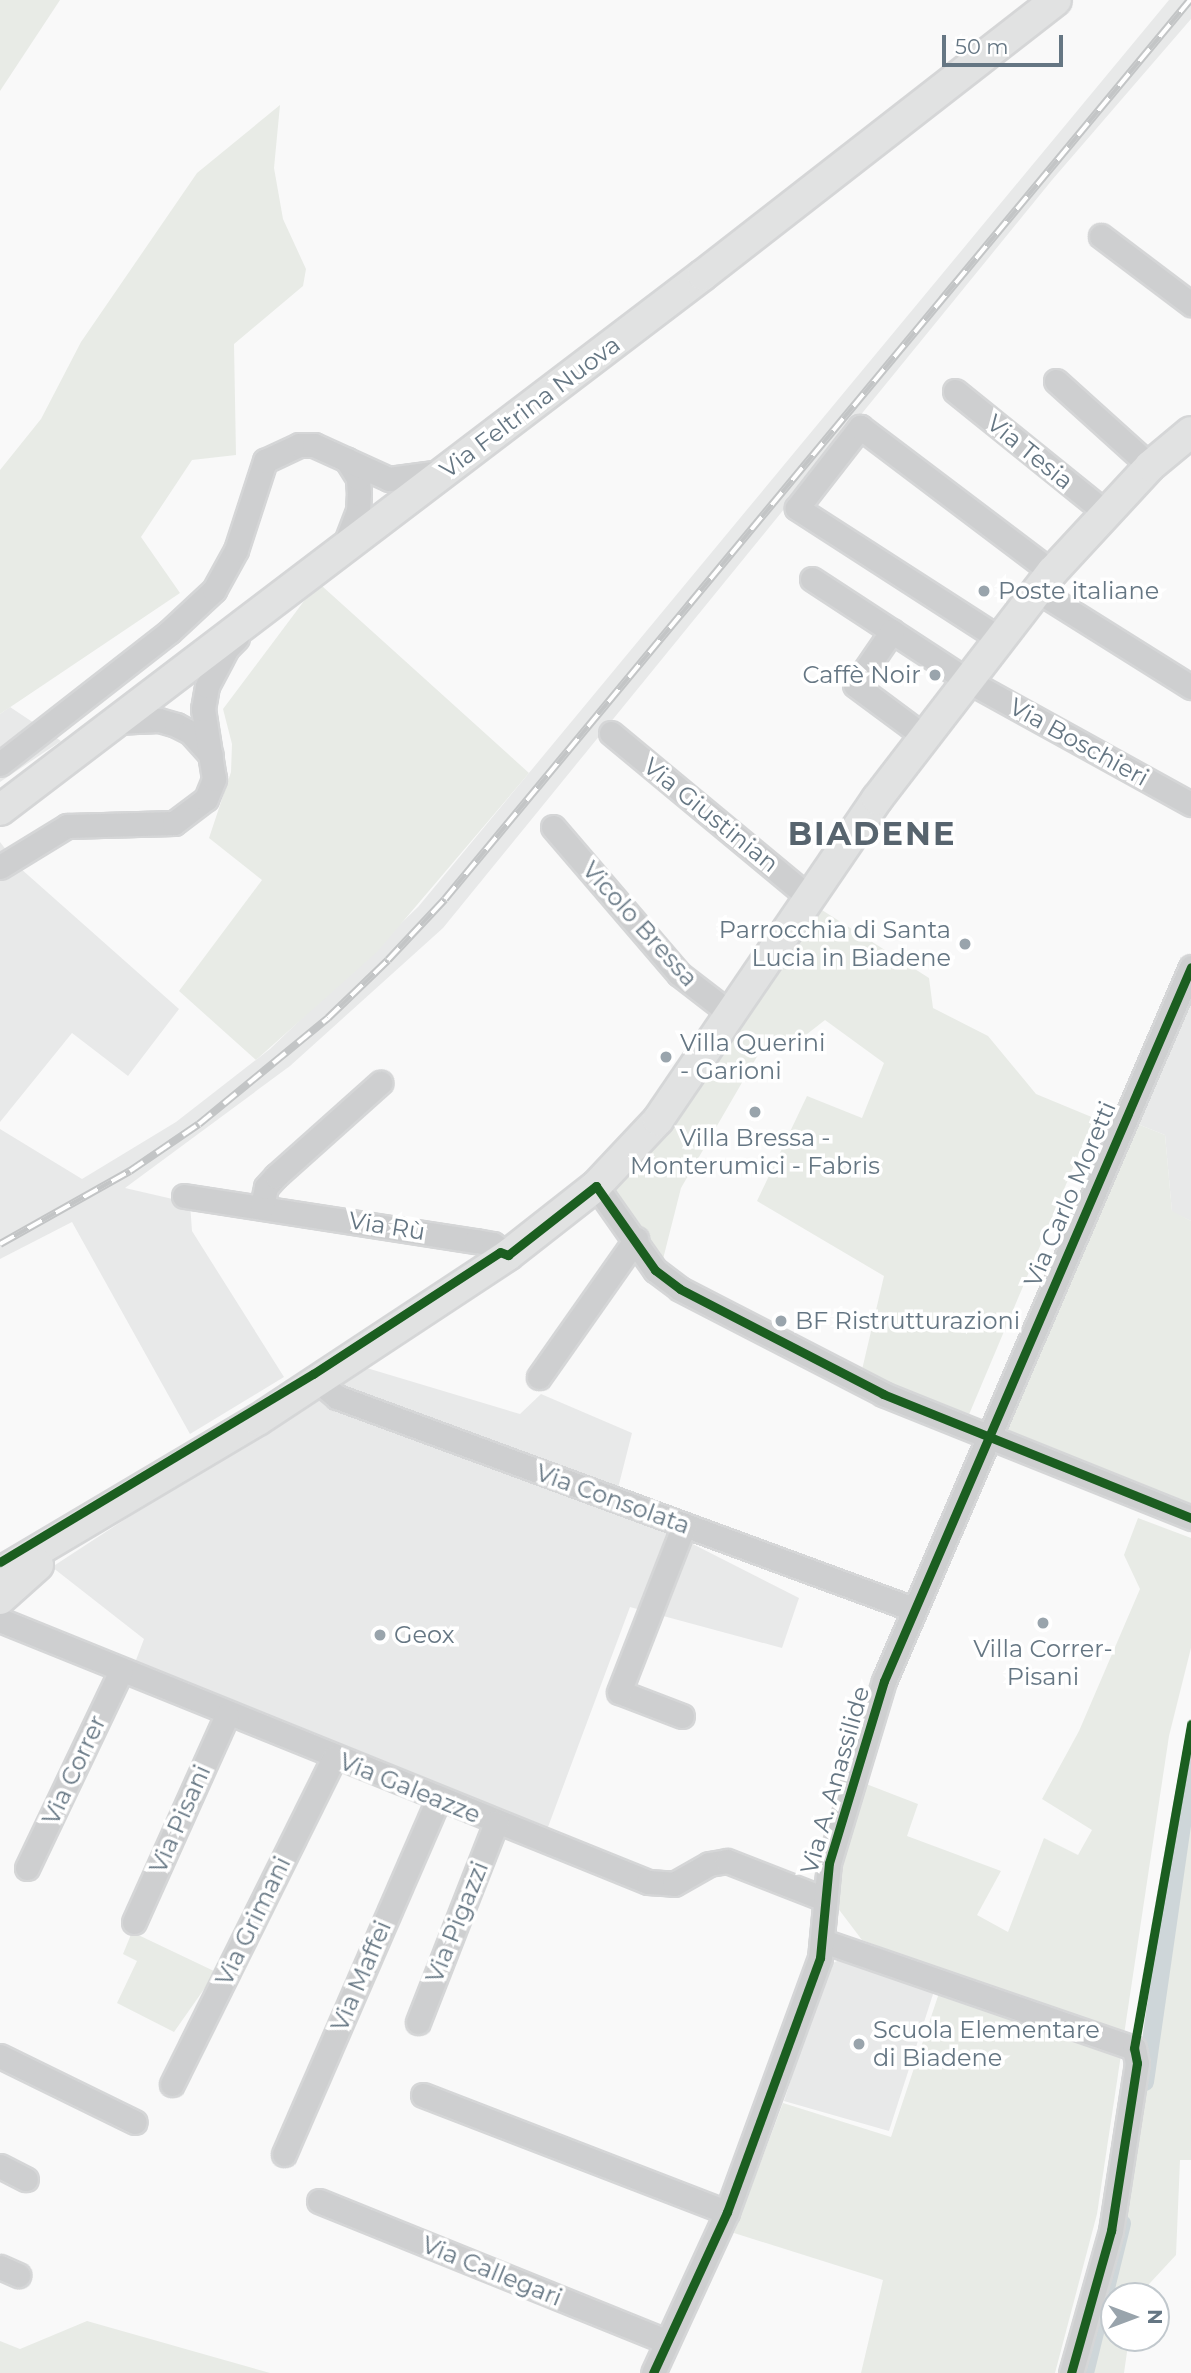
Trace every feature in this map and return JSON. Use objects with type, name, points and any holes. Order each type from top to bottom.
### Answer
[{"type":"main road","name":"Via Feltrina Nuova","points":[[0,810],[447,471],[1056,0]]},
{"type":"main road","points":[[0,1573],[92,1520],[318,1381],[508,1255],[596,1186],[659,1120],[810,898],[925,737],[1045,581],[1150,466],[1191,432]]},
{"type":"main road","points":[[0,1599],[92,1520]]},
{"type":"street","points":[[1101,236],[1191,304]]},
{"type":"street","points":[[1056,381],[1150,466]]},
{"type":"street","name":"Via Tesia","points":[[955,391],[1106,513]]},
{"type":"street","points":[[1000,639],[797,508],[860,427],[1045,581],[1191,687]]},
{"type":"street","points":[[0,764],[169,632],[214,590],[236,551],[265,461],[299,445],[314,445],[389,479],[447,471]]},
{"type":"street","points":[[343,548],[358,510],[359,494],[358,478],[346,459]]},
{"type":"street","points":[[812,579],[968,681]]},
{"type":"street","points":[[0,867],[67,825],[174,824],[206,799],[214,779],[203,709],[208,686],[226,648],[277,599]]},
{"type":"street","points":[[892,631],[855,685],[925,737]]},
{"type":"street","name":"Via Boschieri","points":[[968,681],[1191,804]]},
{"type":"street","points":[[113,722],[159,720],[190,732],[211,755]]},
{"type":"street","name":"Via Giustinian","points":[[611,733],[810,898]]},
{"type":"street","name":"Vicolo Bressa","points":[[554,827],[679,974],[732,1015]]},
{"type":"street","name":"Via Carlo Moretti","points":[[988,1438],[1191,967]]},
{"type":"street","points":[[262,1206],[266,1187],[276,1176],[380,1083]]},
{"type":"street","points":[[596,1186],[655,1270],[680,1289],[883,1394],[1191,1518]]},
{"type":"street","name":"Via Rù","points":[[184,1196],[493,1244],[508,1255]]},
{"type":"street","points":[[539,1377],[636,1240]]},
{"type":"street","name":"Via Consolata","points":[[318,1381],[337,1397],[912,1609]]},
{"type":"street","name":"Via A. Anassilide","points":[[653,2373],[665,2341],[727,2212],[792,2040],[823,1941],[822,1898],[884,1681],[912,1609],[988,1438]]},
{"type":"street","points":[[682,1716],[619,1692],[684,1525]]},
{"type":"street","name":"Via Galeazze","points":[[0,1620],[227,1715],[654,1884],[679,1882],[709,1864],[727,1861],[822,1898]]},
{"type":"street","name":"Via Correr","points":[[27,1868],[121,1671]]},
{"type":"street","name":"Via Pisani","points":[[134,1923],[227,1715]]},
{"type":"street","name":"Via Grimani","points":[[172,2084],[334,1758]]},
{"type":"street","name":"Via Maffei","points":[[284,2154],[438,1799]]},
{"type":"street","name":"Via Pigazzi","points":[[418,2022],[496,1823]]},
{"type":"street","points":[[823,1941],[1134,2048],[1137,2063],[1111,2231],[1071,2373]]},
{"type":"street","points":[[0,2056],[135,2122]]},
{"type":"street","points":[[424,2095],[727,2212]]},
{"type":"street","points":[[0,2166],[26,2179]]},
{"type":"street","name":"Via Callegari","points":[[319,2201],[665,2341]]},
{"type":"shaded area","points":[[0,0],[60,0],[0,91]]},
{"type":"shaded area","points":[[1169,0],[1191,0],[1191,19],[1052,180],[443,928],[290,1066],[125,1188],[190,1203],[192,1231],[284,1377],[190,1434],[72,1222],[0,1259],[0,1129],[82,1179],[176,1122],[270,1049],[418,907]]},
{"type":"shaded area","points":[[280,105],[274,168],[283,219],[306,269],[303,286],[234,344],[236,455],[192,460],[141,537],[180,593],[0,714],[0,470],[41,419],[81,342],[197,173]]},
{"type":"shaded area","points":[[322,586],[529,773],[377,952],[256,1060],[179,991],[262,880],[209,838],[231,772],[232,744],[223,709],[304,601]]},
{"type":"shaded area","points":[[10,707],[61,741],[0,782],[0,714]]},
{"type":"shaded area","points":[[0,842],[20,868],[179,1009],[128,1076],[72,1033],[0,1122]]},
{"type":"shaded area","points":[[814,905],[929,978],[933,1008],[988,1036],[1036,1094],[1094,1118],[965,1424],[861,1374],[884,1276],[757,1201],[807,1096],[862,1118],[884,1063],[825,1020],[788,1049],[762,1048],[681,1188],[661,1267],[607,1183]]},
{"type":"shaded area","points":[[1191,969],[1191,1221],[1172,1212],[1165,1135],[1125,1119]]},
{"type":"shaded area","points":[[1125,1119],[1165,1135],[1172,1211],[1191,1221],[1191,1507],[992,1433]]},
{"type":"shaded area","points":[[360,1366],[520,1414],[541,1394],[632,1433],[614,1504],[799,1598],[782,1648],[630,1607],[545,1835],[133,1668],[144,1639],[52,1567]]},
{"type":"shaded area","points":[[1138,1518],[1191,1538],[1191,1648],[1169,1736],[1097,2214],[1055,2373],[861,2373],[883,2280],[734,2233],[783,2103],[891,2137],[946,1972],[862,1940],[837,1907],[842,1854],[861,1782],[918,1804],[907,1836],[1001,1871],[977,1915],[1008,1932],[1044,1838],[1078,1855],[1092,1830],[1042,1799],[1079,1731],[1140,1589],[1124,1555]]},
{"type":"shaded area","points":[[1191,1751],[1191,2160],[1180,2160],[1176,2255],[1151,2282],[1100,2282],[1100,2352],[1127,2352],[1124,2373],[1080,2373],[1143,2051]]},
{"type":"shaded area","points":[[132,1932],[216,1972],[174,2032],[117,2003],[137,1961],[123,1954]]},
{"type":"shaded area","name":"Scuola Elementare di Biadene","points":[[844,1958],[935,1988],[889,2131],[784,2101],[826,1966]]},
{"type":"shaded area","points":[[87,2321],[270,2373],[0,2373],[0,2341],[20,2349]]},
{"type":"waterway","points":[[1145,2082],[1191,1763]]},
{"type":"waterway","points":[[1085,2373],[1122,2224]]},
{"type":"railway","points":[[0,1244],[130,1171],[199,1124],[328,1018],[388,960],[445,899],[1190,0]]},
{"type":"cycle path","points":[[653,2373],[727,2212],[820,1958],[829,1863],[884,1681],[1191,967]]},
{"type":"cycle path","points":[[0,1562],[313,1374],[500,1252],[508,1255],[596,1186],[655,1270],[680,1289],[883,1394],[1191,1518]]},
{"type":"cycle path","points":[[1071,2373],[1111,2231],[1137,2063],[1134,2048],[1191,1724]]},
{"type":"place","name":"Poste italiane","points":[[984,591]]},
{"type":"place","name":"Caffè Noir","points":[[935,675]]},
{"type":"place","name":"Parrocchia di Santa Lucia in Biadene","points":[[965,944]]},
{"type":"place","name":"Villa Querini - Garioni","points":[[666,1057]]},
{"type":"place","name":"Villa Bressa - Monterumici - Fabris","points":[[755,1112]]},
{"type":"place","name":"BF Ristrutturazioni","points":[[781,1321]]},
{"type":"place","name":"Villa Correr- Pisani","points":[[1043,1623]]},
{"type":"place","name":"Geox","points":[[380,1635]]},
{"type":"place","name":"Scuola Elementare di Biadene","points":[[859,2044]]},
{"type":"district","name":"BIADENE","points":[[872,834]]}]
